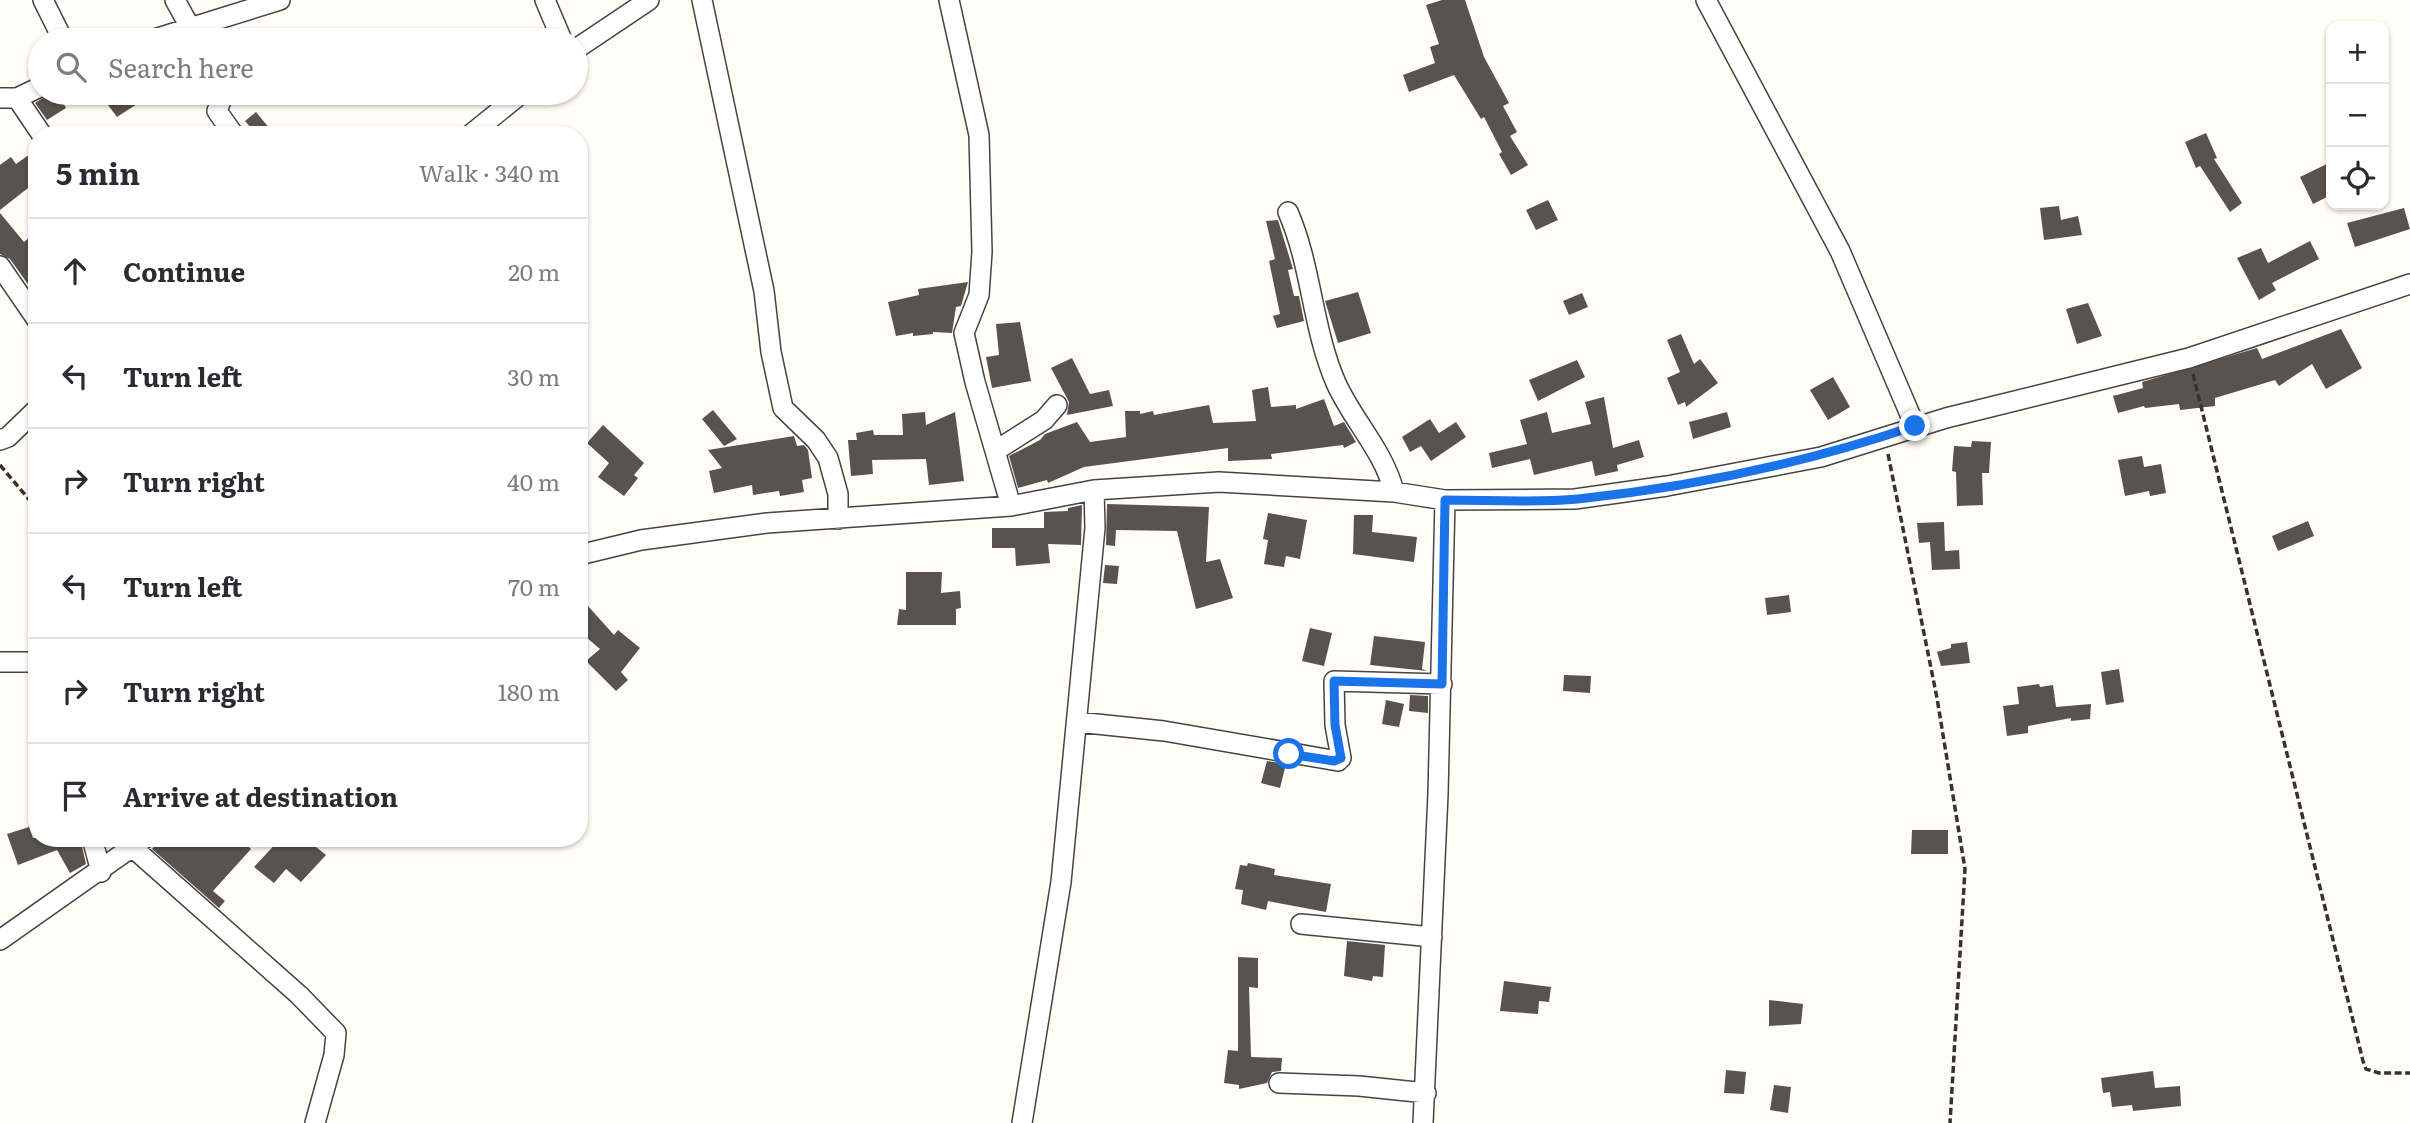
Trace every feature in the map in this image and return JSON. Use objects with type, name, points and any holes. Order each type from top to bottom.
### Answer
[{"type":"street","points":[[44,0],[57,28]]},
{"type":"street","points":[[175,0],[190,28]]},
{"type":"street","points":[[206,28],[280,0]]},
{"type":"street","points":[[545,0],[557,28]]},
{"type":"street","points":[[588,42],[649,0]]},
{"type":"street","points":[[702,0],[764,290],[771,352],[783,408],[816,440],[828,458],[838,494],[838,519]]},
{"type":"street","points":[[949,0],[979,135],[982,252],[979,295],[964,333],[975,382],[1012,506]]},
{"type":"street","points":[[1706,0],[1840,251],[1915,426]]},
{"type":"street","points":[[28,91],[8,98],[34,126]]},
{"type":"street","points":[[219,105],[217,111],[228,126]]},
{"type":"street","points":[[481,126],[507,105]]},
{"type":"street","points":[[1287,212],[1299,237],[1326,357],[1336,384],[1388,469],[1394,492]]},
{"type":"street","points":[[0,266],[28,307]]},
{"type":"street","points":[[588,553],[641,540],[767,523],[1012,506],[1094,490],[1219,482],[1394,492],[1445,500],[1575,499],[1667,486],[1821,457],[1915,426],[2189,358],[2410,284]]},
{"type":"street","points":[[995,451],[1044,420],[1056,405]]},
{"type":"street","points":[[0,440],[8,437],[28,418]]},
{"type":"street","points":[[1022,1123],[1061,882],[1095,528],[1094,490]]},
{"type":"street","points":[[1423,1123],[1442,684],[1445,500]]},
{"type":"street","points":[[0,662],[28,662]]},
{"type":"street","points":[[1077,722],[1164,731],[1338,761],[1341,758],[1334,713],[1334,681],[1442,684]]},
{"type":"street","points":[[94,847],[100,872]]},
{"type":"street","points":[[0,940],[134,847]]},
{"type":"street","points":[[143,847],[336,1032],[334,1055],[314,1123]]},
{"type":"street","points":[[1301,924],[1432,937]]},
{"type":"street","points":[[1279,1083],[1359,1086],[1426,1093]]},
{"type":"path","points":[[2189,358],[2363,1060],[2366,1069],[2379,1073],[2410,1073]]},
{"type":"path","points":[[1884,436],[1937,698],[1965,869],[1950,1123]]},
{"type":"path","points":[[0,465],[28,498]]},
{"type":"building","points":[[1442,0],[1465,0],[1484,57],[1509,103],[1503,106],[1517,132],[1510,136],[1528,165],[1511,175],[1484,117],[1481,119],[1454,75],[1409,92],[1403,75],[1435,63],[1430,47],[1439,44],[1426,5]]},
{"type":"building","points":[[36,105],[64,105],[66,108],[47,120]]},
{"type":"building","points":[[108,105],[135,105],[117,117]]},
{"type":"building","points":[[256,112],[268,126],[249,126],[245,121]]},
{"type":"building","points":[[2206,133],[2217,158],[2214,159],[2242,203],[2230,212],[2200,166],[2196,168],[2185,142]]},
{"type":"building","points":[[28,155],[28,188],[0,210],[0,165],[11,157],[16,164]]},
{"type":"building","points":[[2326,164],[2326,198],[2313,204],[2300,177]]},
{"type":"building","points":[[1548,200],[1558,220],[1536,230],[1526,210]]},
{"type":"building","points":[[2059,206],[2061,220],[2078,216],[2082,235],[2044,240],[2040,208]]},
{"type":"building","points":[[2404,208],[2410,229],[2355,247],[2347,223]]},
{"type":"building","points":[[0,213],[24,242],[28,239],[28,284],[10,259],[0,254]]},
{"type":"building","points":[[1278,220],[1293,269],[1288,270],[1294,296],[1299,296],[1304,321],[1277,328],[1273,316],[1280,314],[1269,261],[1275,259],[1266,221]]},
{"type":"building","points":[[2310,241],[2319,259],[2272,283],[2276,290],[2259,300],[2237,258],[2261,248],[2268,263]]},
{"type":"building","points":[[968,282],[961,306],[956,307],[952,333],[896,336],[888,302],[919,295],[918,289]]},
{"type":"building","points":[[1358,292],[1371,333],[1338,343],[1325,301]]},
{"type":"building","points":[[1582,293],[1588,307],[1569,315],[1563,301]]},
{"type":"building","points":[[2088,303],[2102,336],[2077,344],[2066,309]]},
{"type":"building","points":[[1020,322],[1031,381],[992,388],[986,357],[999,355],[996,324]]},
{"type":"building","points":[[2341,329],[2362,368],[2326,389],[2312,364],[2279,386],[2275,380],[2215,398],[2215,406],[2180,410],[2179,404],[2144,406],[2118,413],[2113,396],[2143,388],[2142,382],[2257,348],[2262,359]]},
{"type":"building","points":[[1681,334],[1694,364],[1700,359],[1718,383],[1686,407],[1685,402],[1678,405],[1667,378],[1680,372],[1667,340]]},
{"type":"building","points":[[1072,358],[1090,394],[1109,390],[1113,406],[1067,415],[1069,402],[1051,368]]},
{"type":"building","points":[[1577,360],[1585,377],[1538,401],[1529,380]]},
{"type":"building","points":[[1833,377],[1850,407],[1828,420],[1810,390]]},
{"type":"building","points":[[1268,387],[1271,407],[1296,405],[1296,409],[1324,399],[1334,426],[1344,422],[1356,442],[1344,448],[1343,445],[1271,454],[1272,459],[1228,461],[1228,448],[1084,467],[1048,483],[1047,480],[1018,488],[1009,456],[1040,440],[1045,434],[1077,422],[1090,442],[1126,437],[1125,411],[1140,411],[1140,414],[1153,411],[1154,415],[1209,405],[1213,423],[1256,421],[1252,390]]},
{"type":"building","points":[[1604,397],[1613,448],[1639,440],[1644,457],[1617,465],[1618,471],[1595,476],[1592,461],[1534,475],[1530,459],[1492,468],[1489,453],[1527,444],[1520,420],[1547,412],[1552,433],[1591,424],[1585,402]]},
{"type":"building","points":[[713,410],[737,439],[724,446],[702,419]]},
{"type":"building","points":[[925,412],[926,425],[955,412],[964,481],[929,485],[926,459],[872,460],[873,474],[851,476],[848,440],[857,440],[856,433],[873,430],[874,435],[903,435],[902,414]]},
{"type":"building","points":[[1727,412],[1731,427],[1693,439],[1689,422]]},
{"type":"building","points":[[1430,419],[1439,433],[1456,422],[1466,437],[1431,461],[1421,446],[1410,452],[1402,437]]},
{"type":"building","points":[[603,425],[644,463],[634,475],[638,478],[624,496],[598,477],[609,463],[588,442]]},
{"type":"building","points":[[794,436],[797,446],[804,445],[808,450],[812,478],[802,480],[804,492],[780,496],[779,491],[753,495],[752,485],[714,493],[709,471],[722,468],[708,450]]},
{"type":"building","points":[[1972,441],[1991,442],[1989,473],[1982,473],[1983,505],[1957,506],[1956,472],[1952,471],[1954,446],[1971,447]]},
{"type":"building","points":[[2142,456],[2144,467],[2161,464],[2166,493],[2150,496],[2149,491],[2125,496],[2118,460]]},
{"type":"building","points":[[1107,504],[1209,507],[1206,562],[1220,559],[1233,598],[1196,609],[1177,531],[1116,530],[1115,546],[1106,545]]},
{"type":"building","points":[[1082,505],[1081,545],[1048,544],[1050,563],[1016,566],[1015,548],[992,548],[992,528],[1044,528],[1044,512],[1068,511],[1068,508]]},
{"type":"building","points":[[1268,513],[1307,520],[1300,559],[1286,556],[1284,567],[1264,564],[1268,540],[1263,539]]},
{"type":"building","points":[[1354,515],[1373,515],[1372,532],[1417,537],[1414,562],[1353,554]]},
{"type":"building","points":[[2308,521],[2314,536],[2278,551],[2272,536]]},
{"type":"building","points":[[1944,522],[1945,551],[1959,550],[1960,569],[1932,570],[1930,542],[1919,543],[1917,523]]},
{"type":"building","points":[[1105,565],[1119,566],[1117,584],[1103,583]]},
{"type":"building","points":[[906,572],[942,572],[941,593],[960,591],[961,608],[956,609],[956,625],[897,625],[899,609],[906,610]]},
{"type":"building","points":[[1789,595],[1791,612],[1767,615],[1765,598]]},
{"type":"building","points":[[588,606],[614,635],[618,630],[640,648],[621,672],[628,680],[616,691],[588,663],[588,659],[600,649],[588,639]]},
{"type":"building","points":[[1310,628],[1332,633],[1324,666],[1302,661]]},
{"type":"building","points":[[1374,636],[1425,642],[1422,669],[1427,671],[1370,665]]},
{"type":"building","points":[[1967,642],[1970,663],[1941,666],[1937,652],[1951,648],[1951,644]]},
{"type":"building","points":[[2119,669],[2124,702],[2106,705],[2101,672]]},
{"type":"building","points":[[1564,675],[1591,676],[1590,693],[1563,691]]},
{"type":"building","points":[[2039,684],[2040,687],[2053,685],[2056,707],[2091,704],[2090,719],[2071,721],[2071,718],[2028,726],[2028,733],[2007,736],[2003,706],[2019,704],[2017,687]]},
{"type":"building","points":[[1410,695],[1428,696],[1428,713],[1409,711]]},
{"type":"building","points":[[1386,700],[1404,704],[1399,727],[1382,724]]},
{"type":"building","points":[[1267,761],[1286,764],[1280,788],[1261,783]]},
{"type":"building","points":[[28,827],[28,847],[82,847],[86,864],[70,873],[57,850],[18,865],[7,834]]},
{"type":"building","points":[[1912,830],[1948,830],[1948,854],[1911,854]]},
{"type":"building","points":[[273,847],[316,847],[326,855],[301,882],[286,869],[274,883],[254,867]]},
{"type":"building","points":[[152,849],[251,849],[213,891],[225,901],[219,908]]},
{"type":"building","points":[[1248,863],[1275,869],[1274,875],[1331,884],[1326,912],[1268,901],[1266,910],[1241,904],[1243,890],[1235,889],[1240,865],[1247,866]]},
{"type":"building","points":[[1347,941],[1385,945],[1383,977],[1373,976],[1372,981],[1344,976]]},
{"type":"building","points":[[1238,957],[1258,958],[1258,988],[1249,987],[1251,1057],[1282,1058],[1281,1071],[1272,1072],[1267,1083],[1239,1089],[1239,1085],[1224,1083],[1228,1050],[1238,1051]]},
{"type":"building","points":[[1504,981],[1551,987],[1549,1002],[1539,1001],[1538,1014],[1500,1011]]},
{"type":"building","points":[[1769,1000],[1803,1004],[1801,1024],[1769,1026]]},
{"type":"building","points":[[1726,1070],[1746,1072],[1744,1094],[1724,1093]]},
{"type":"building","points":[[2153,1071],[2155,1088],[2180,1086],[2181,1106],[2133,1111],[2132,1105],[2112,1107],[2110,1092],[2103,1093],[2101,1078]]},
{"type":"building","points":[[1774,1085],[1791,1087],[1788,1113],[1770,1110]]},
{"type":"route","points":[[1289,754],[1334,761],[1341,758],[1335,725],[1334,681],[1343,679],[1442,684],[1445,500],[1575,499],[1667,486],[1821,457],[1915,426]]}]
